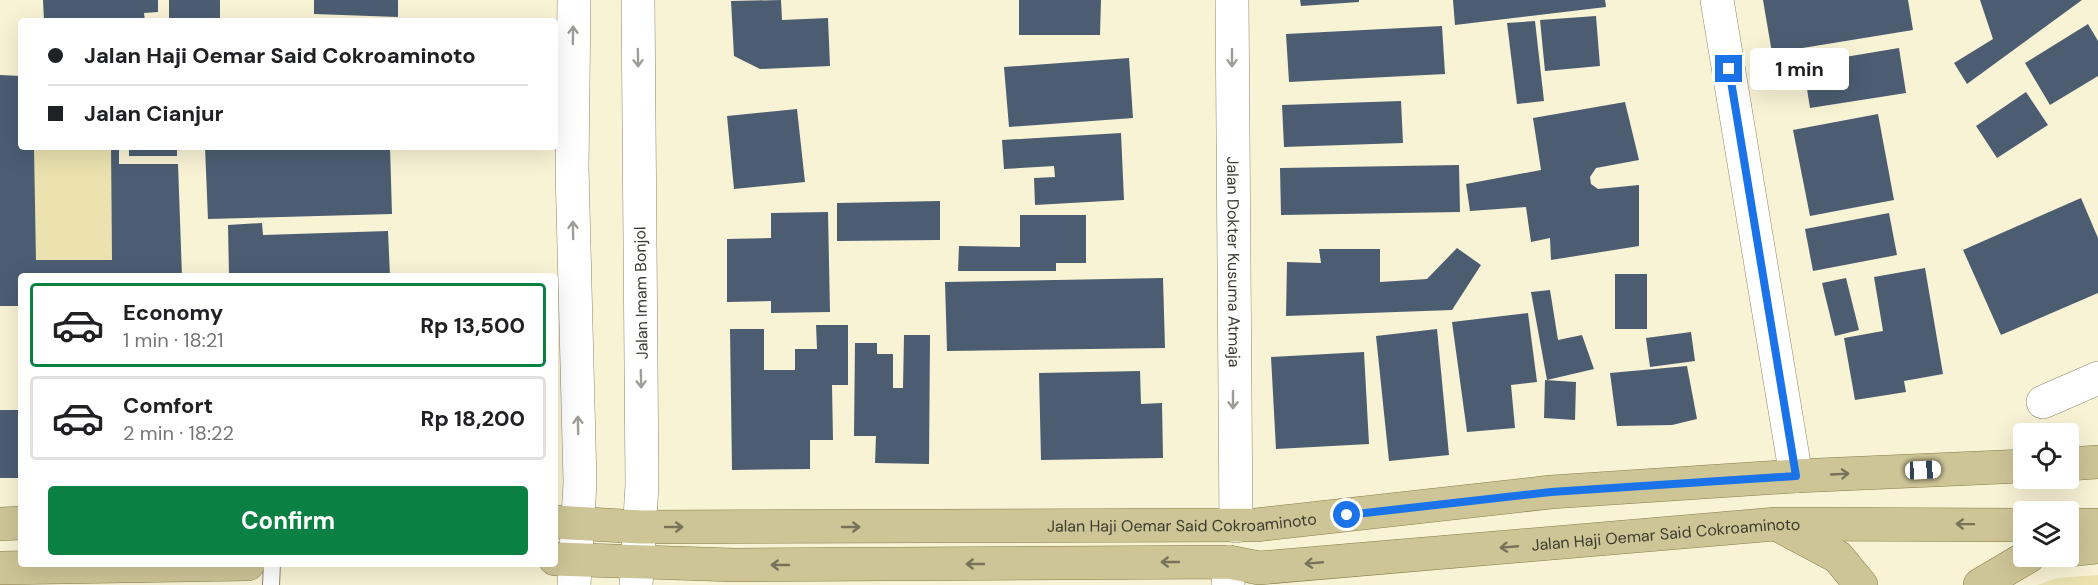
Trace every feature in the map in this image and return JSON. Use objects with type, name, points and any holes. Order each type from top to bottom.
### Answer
[{"type":"main road","points":[[568,568],[566,523],[580,483],[572,168],[574,0]]},
{"type":"main road","name":"Jalan Imam Bonjol","points":[[637,574],[642,485],[638,0]]},
{"type":"main road","name":"Jalan Dokter Kusuma Atmaja","points":[[1232,0],[1236,526]]},
{"type":"main road","points":[[1717,0],[1796,476]]},
{"type":"main road","points":[[2043,402],[2098,378]]},
{"type":"main road","points":[[2079,463],[2098,462]]},
{"type":"main road","name":"Jalan Haji Oemar Said Cokroaminoto","points":[[566,523],[640,527],[1236,526],[1551,492],[1796,476],[2013,466]]},
{"type":"main road","points":[[0,524],[18,523]]},
{"type":"main road","points":[[1776,524],[1838,558],[1861,585]]},
{"type":"main road","name":"Jalan Haji Oemar Said Cokroaminoto","points":[[568,568],[637,574],[746,565],[1228,574],[1259,568],[1776,524],[2013,525]]},
{"type":"main road","points":[[2079,525],[2098,525]]},
{"type":"main road","points":[[2079,549],[2098,547]]},
{"type":"main road","points":[[1980,585],[2013,565]]},
{"type":"main road","points":[[0,568],[141,575],[219,567]]},
{"type":"lane","points":[[271,585],[272,567]]},
{"type":"shaded area","points":[[34,150],[111,150],[112,260],[36,260]]},
{"type":"shaded area","points":[[2098,575],[2098,585],[2037,585],[2057,578]]},
{"type":"building","points":[[43,0],[158,0],[158,12],[144,13],[145,18],[44,18]]},
{"type":"building","points":[[169,0],[220,0],[220,18],[169,18]]},
{"type":"building","points":[[314,0],[398,0],[398,17],[314,14]]},
{"type":"building","points":[[781,0],[782,20],[828,18],[830,66],[760,69],[734,56],[731,1]]},
{"type":"building","points":[[1019,0],[1101,0],[1100,35],[1019,35]]},
{"type":"building","points":[[1300,0],[1359,0],[1359,2],[1301,6]]},
{"type":"building","points":[[1453,0],[1605,0],[1606,7],[1455,25]]},
{"type":"building","points":[[1763,0],[1908,0],[1913,30],[1772,53]]},
{"type":"building","points":[[1980,0],[2082,0],[1967,84],[1954,63],[1993,39]]},
{"type":"building","points":[[1596,16],[1600,66],[1545,71],[1540,20]]},
{"type":"building","points":[[1535,21],[1544,101],[1517,104],[1507,23]]},
{"type":"building","points":[[2088,24],[2098,41],[2098,76],[2050,105],[2025,63]]},
{"type":"building","points":[[1442,26],[1445,74],[1289,82],[1286,34]]},
{"type":"building","points":[[1899,48],[1906,93],[1810,108],[1803,64]]},
{"type":"building","points":[[1129,58],[1133,118],[1009,127],[1004,67]]},
{"type":"building","points":[[0,75],[18,76],[18,150],[34,150],[36,260],[112,260],[111,150],[119,150],[119,164],[178,164],[182,273],[18,273],[18,306],[0,306]]},
{"type":"building","points":[[2026,92],[2048,125],[1997,158],[1976,126]]},
{"type":"building","points":[[1401,101],[1403,143],[1284,147],[1282,105]]},
{"type":"building","points":[[1625,102],[1639,160],[1596,168],[1590,177],[1591,184],[1598,189],[1639,185],[1639,246],[1551,260],[1550,238],[1531,242],[1526,207],[1470,211],[1466,184],[1541,170],[1533,118]]},
{"type":"building","points":[[797,109],[805,182],[734,189],[727,116]]},
{"type":"building","points":[[1878,114],[1894,200],[1810,216],[1793,130]]},
{"type":"building","points":[[1121,133],[1124,200],[1035,205],[1034,178],[1055,177],[1054,166],[1004,169],[1002,140]]},
{"type":"building","points":[[129,150],[177,150],[177,156],[129,156]]},
{"type":"building","points":[[205,150],[390,150],[392,214],[208,219]]},
{"type":"building","points":[[1459,165],[1460,212],[1281,215],[1280,168]]},
{"type":"building","points":[[2081,198],[2098,238],[2098,293],[2001,335],[1963,250]]},
{"type":"building","points":[[940,201],[940,240],[837,241],[837,203]]},
{"type":"building","points":[[828,212],[830,312],[771,313],[771,301],[727,302],[727,239],[771,238],[771,213]]},
{"type":"building","points":[[1889,213],[1897,255],[1813,271],[1805,229]]},
{"type":"building","points":[[1020,215],[1086,215],[1086,263],[1056,263],[1056,271],[958,271],[959,246],[1020,247]]},
{"type":"building","points":[[262,223],[263,235],[388,231],[390,273],[229,273],[228,225]]},
{"type":"building","points":[[1457,248],[1481,265],[1452,310],[1286,316],[1287,262],[1321,263],[1319,249],[1380,249],[1380,282],[1427,279]]},
{"type":"building","points":[[1925,268],[1943,374],[1904,381],[1906,392],[1855,400],[1844,338],[1883,331],[1874,277]]},
{"type":"building","points":[[1615,274],[1647,274],[1647,329],[1615,329]]},
{"type":"building","points":[[1163,278],[1165,348],[947,351],[945,282]]},
{"type":"building","points":[[1846,278],[1859,330],[1835,336],[1822,283]]},
{"type":"building","points":[[1550,290],[1558,340],[1582,335],[1594,369],[1547,380],[1531,292]]},
{"type":"building","points":[[1528,313],[1537,382],[1511,385],[1515,428],[1467,432],[1452,322]]},
{"type":"building","points":[[816,325],[848,325],[848,385],[832,385],[833,440],[810,440],[810,469],[732,470],[730,329],[764,329],[764,370],[795,370],[795,349],[817,349]]},
{"type":"building","points":[[1437,329],[1449,455],[1389,461],[1376,336]]},
{"type":"building","points":[[1691,332],[1695,361],[1650,367],[1646,338]]},
{"type":"building","points":[[904,335],[930,335],[929,464],[875,463],[876,436],[854,436],[855,343],[877,343],[877,354],[893,354],[893,388],[903,388]]},
{"type":"building","points":[[1364,352],[1369,444],[1276,449],[1271,357]]},
{"type":"building","points":[[1687,366],[1697,419],[1672,425],[1617,426],[1610,373]]},
{"type":"building","points":[[1140,371],[1141,404],[1162,403],[1163,458],[1041,460],[1039,373]]},
{"type":"building","points":[[1545,380],[1576,382],[1575,420],[1544,418]]},
{"type":"building","points":[[0,410],[18,410],[18,478],[0,478]]},
{"type":"route","points":[[1347,515],[1551,492],[1796,476],[1729,69]]}]
